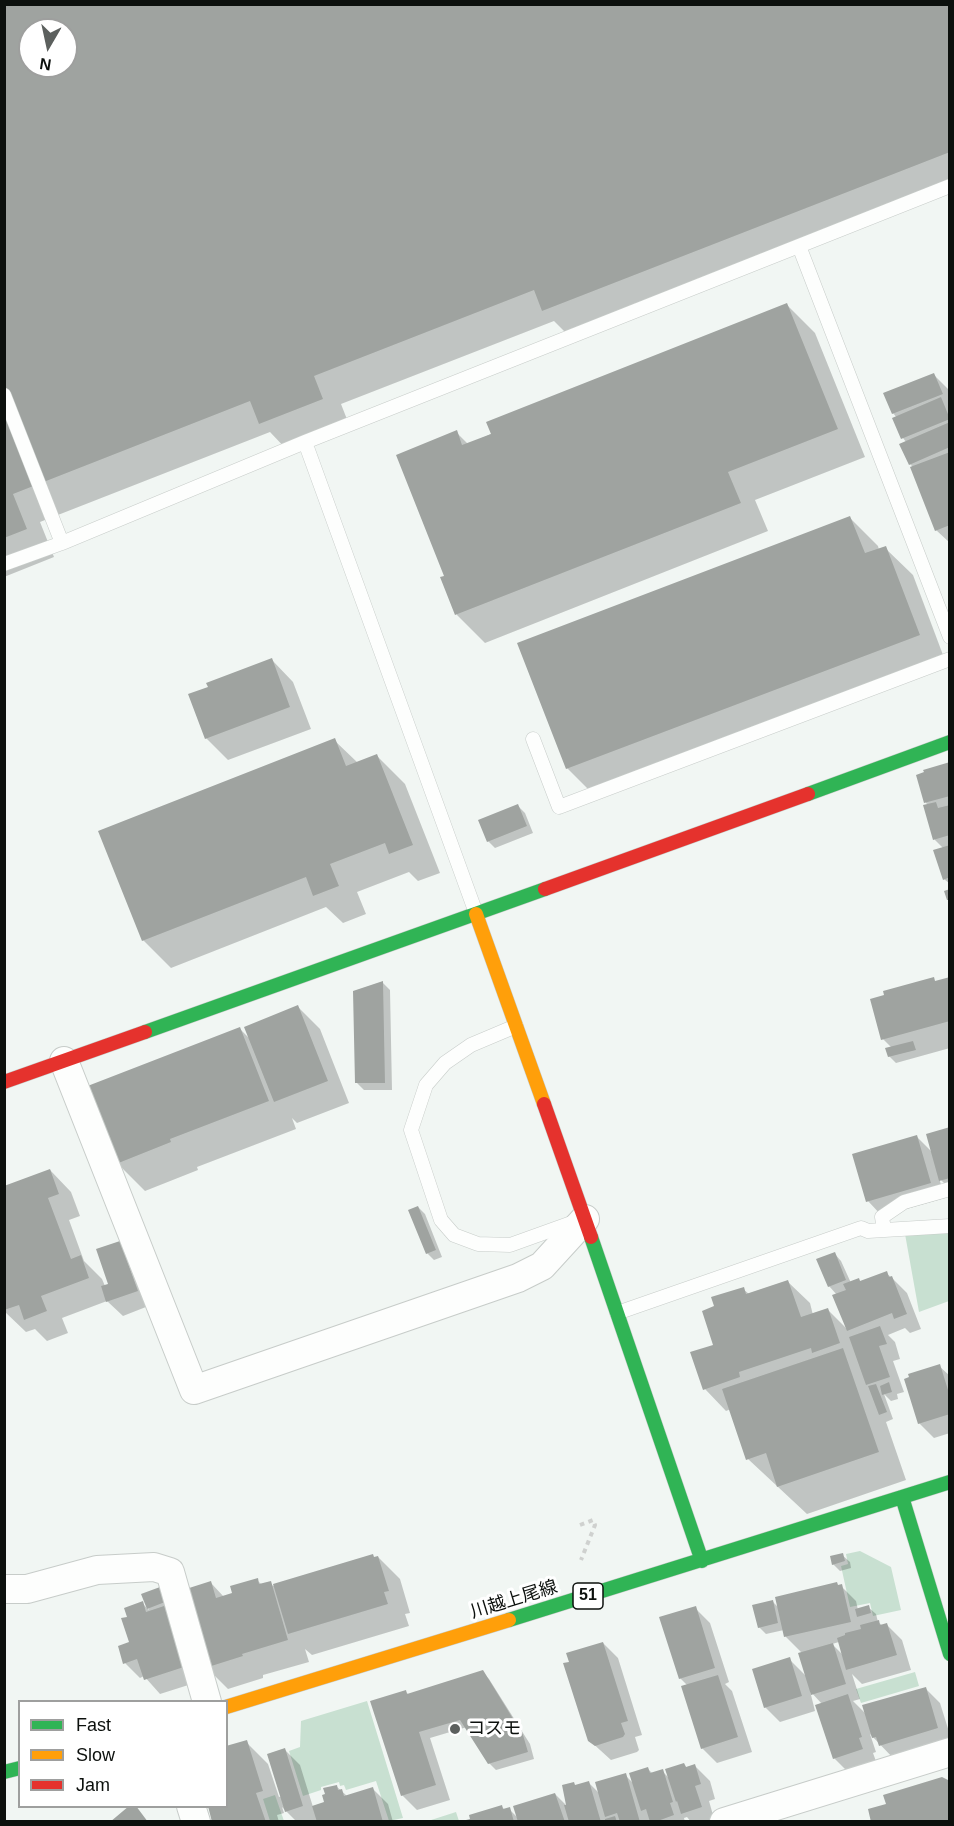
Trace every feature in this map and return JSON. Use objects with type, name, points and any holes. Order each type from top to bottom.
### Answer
[{"type":"street","points":[[4,1083],[950,742]]},
{"type":"street","points":[[476,914],[585,1219],[702,1561]]},
{"type":"street","points":[[64,1061],[194,1390],[518,1278],[542,1266],[585,1219]]},
{"type":"street","name":"川越上尾線","points":[[228,1706],[702,1561],[950,1482]]},
{"type":"street","points":[[902,1497],[950,1654]]},
{"type":"street","points":[[4,1590],[27,1589],[98,1570],[154,1567],[170,1572],[207,1700]]},
{"type":"street","points":[[724,1821],[950,1752]]},
{"type":"lane","points":[[4,564],[62,543],[305,442],[950,186]]},
{"type":"lane","points":[[799,246],[944,606],[950,638]]},
{"type":"lane","points":[[4,395],[62,543]]},
{"type":"lane","points":[[305,442],[476,914]]},
{"type":"lane","points":[[533,739],[559,807],[950,659]]},
{"type":"lane","points":[[516,1026],[471,1045],[445,1063],[426,1085],[411,1130],[441,1220],[454,1235],[478,1244],[510,1245],[585,1219]]},
{"type":"lane","points":[[884,1230],[882,1217],[904,1202],[950,1189]]},
{"type":"lane","points":[[617,1313],[861,1228],[868,1231],[950,1226]]},
{"type":"path","points":[[580,1525],[593,1520],[595,1525],[581,1560]]},
{"type":"green space","points":[[949,1232],[949,1301],[919,1312],[905,1234]]},
{"type":"green space","points":[[860,1551],[891,1567],[901,1610],[873,1616],[870,1603],[850,1607],[841,1566],[848,1564],[846,1554]]},
{"type":"green space","points":[[915,1672],[919,1686],[861,1703],[856,1689]]},
{"type":"green space","points":[[367,1701],[403,1818],[389,1821],[376,1781],[346,1790],[344,1785],[340,1786],[339,1782],[321,1787],[321,1790],[303,1796],[289,1751],[300,1747],[301,1721]]},
{"type":"green space","points":[[275,1795],[284,1821],[270,1821],[263,1799]]},
{"type":"green space","points":[[456,1812],[459,1821],[428,1821]]},
{"type":"building","points":[[4,4],[950,4],[950,152],[542,311],[534,290],[314,376],[323,399],[259,424],[250,401],[13,494],[27,529],[4,538]]},
{"type":"building","points":[[787,303],[838,429],[728,472],[741,503],[455,615],[440,577],[444,576],[396,455],[457,430],[462,445],[491,434],[486,422]]},
{"type":"building","points":[[934,373],[943,394],[892,414],[883,393]]},
{"type":"building","points":[[941,397],[950,419],[901,439],[892,418]]},
{"type":"building","points":[[950,422],[950,447],[909,465],[899,444]]},
{"type":"building","points":[[950,452],[950,525],[935,531],[910,467]]},
{"type":"building","points":[[850,516],[865,553],[886,546],[920,635],[566,769],[517,643]]},
{"type":"building","points":[[272,658],[290,707],[205,739],[188,694],[208,687],[206,683]]},
{"type":"building","points":[[335,738],[346,766],[377,754],[413,845],[389,854],[385,843],[330,864],[339,886],[313,896],[306,877],[142,941],[98,831]]},
{"type":"building","points":[[950,762],[950,796],[924,803],[916,775],[924,772],[923,770]]},
{"type":"building","points":[[936,802],[938,808],[950,805],[950,835],[933,840],[923,805]]},
{"type":"building","points":[[518,804],[527,826],[487,842],[478,820]]},
{"type":"building","points":[[950,845],[950,877],[943,880],[933,850]]},
{"type":"building","points":[[950,889],[950,900],[947,900],[944,891]]},
{"type":"building","points":[[934,977],[935,981],[950,977],[950,1021],[881,1040],[870,999],[884,995],[883,991]]},
{"type":"building","points":[[383,981],[385,1083],[355,1083],[353,991]]},
{"type":"building","points":[[298,1005],[328,1081],[274,1102],[244,1027]]},
{"type":"building","points":[[240,1027],[269,1101],[170,1139],[171,1142],[116,1164],[85,1087]]},
{"type":"building","points":[[913,1041],[916,1050],[888,1057],[885,1048]]},
{"type":"building","points":[[950,1127],[950,1178],[939,1181],[926,1134]]},
{"type":"building","points":[[917,1135],[931,1183],[866,1202],[852,1154]]},
{"type":"building","points":[[50,1169],[59,1194],[48,1198],[71,1259],[81,1255],[89,1278],[41,1296],[47,1311],[24,1320],[19,1305],[4,1310],[4,1186]]},
{"type":"building","points":[[418,1206],[436,1250],[426,1254],[408,1210]]},
{"type":"building","points":[[120,1241],[138,1291],[106,1302],[101,1286],[108,1284],[96,1249]]},
{"type":"building","points":[[835,1252],[846,1280],[828,1287],[816,1259]]},
{"type":"building","points":[[887,1271],[889,1277],[892,1276],[907,1314],[894,1319],[892,1313],[847,1331],[832,1295],[846,1290],[843,1284],[859,1278],[860,1281]]},
{"type":"building","points":[[788,1280],[801,1317],[828,1308],[840,1343],[812,1353],[811,1348],[739,1372],[740,1377],[703,1390],[690,1352],[713,1345],[702,1311],[714,1306],[711,1297],[744,1287],[746,1294]]},
{"type":"building","points":[[880,1326],[887,1344],[879,1346],[890,1377],[866,1385],[849,1337]]},
{"type":"building","points":[[843,1348],[879,1452],[777,1487],[766,1453],[746,1460],[722,1389]]},
{"type":"building","points":[[940,1364],[948,1390],[950,1389],[950,1414],[918,1424],[904,1379],[909,1377],[908,1374]]},
{"type":"building","points":[[889,1382],[892,1392],[882,1395],[880,1386]]},
{"type":"building","points":[[876,1384],[887,1412],[879,1415],[868,1386]]},
{"type":"building","points":[[843,1553],[845,1561],[832,1565],[830,1556]]},
{"type":"building","points":[[373,1554],[374,1557],[378,1556],[389,1591],[384,1592],[388,1604],[288,1634],[273,1584]]},
{"type":"building","points":[[258,1578],[259,1584],[271,1581],[288,1640],[205,1668],[186,1589],[211,1581],[216,1598],[232,1593],[230,1586]]},
{"type":"building","points":[[837,1582],[838,1585],[842,1584],[851,1622],[784,1637],[775,1597]]},
{"type":"building","points":[[160,1587],[165,1602],[147,1609],[141,1594]]},
{"type":"building","points":[[773,1600],[778,1623],[758,1628],[752,1605]]},
{"type":"building","points":[[143,1601],[146,1612],[167,1605],[187,1666],[144,1680],[137,1659],[123,1664],[118,1646],[129,1642],[121,1618],[127,1617],[124,1608]]},
{"type":"building","points":[[869,1605],[871,1613],[857,1617],[855,1609]]},
{"type":"building","points":[[696,1606],[715,1668],[679,1679],[659,1617]]},
{"type":"building","points":[[879,1620],[880,1625],[887,1623],[897,1655],[846,1670],[837,1638],[845,1633],[861,1629],[860,1625]]},
{"type":"building","points":[[603,1642],[628,1721],[621,1723],[625,1734],[623,1737],[595,1746],[588,1741],[563,1663],[569,1662],[566,1653]]},
{"type":"building","points":[[833,1643],[846,1684],[811,1695],[798,1653]]},
{"type":"building","points":[[790,1657],[802,1696],[764,1708],[752,1669]]},
{"type":"building","points":[[483,1670],[523,1735],[528,1752],[488,1764],[460,1720],[419,1732],[436,1785],[401,1796],[370,1701],[406,1690],[407,1694]]},
{"type":"building","points":[[718,1675],[738,1737],[701,1749],[681,1686]]},
{"type":"building","points":[[926,1687],[938,1728],[879,1746],[876,1737],[872,1738],[862,1705]]},
{"type":"building","points":[[848,1694],[862,1737],[859,1738],[863,1749],[833,1759],[815,1705]]},
{"type":"building","points":[[247,1740],[263,1791],[256,1793],[266,1822],[212,1822],[208,1808],[228,1808],[228,1745]]},
{"type":"building","points":[[285,1748],[303,1806],[285,1812],[267,1754]]},
{"type":"building","points":[[684,1763],[686,1767],[695,1764],[701,1784],[695,1786],[702,1807],[681,1814],[665,1769]]},
{"type":"building","points":[[648,1767],[650,1773],[663,1769],[673,1802],[670,1803],[674,1815],[655,1822],[650,1822],[646,1809],[641,1811],[629,1773]]},
{"type":"building","points":[[626,1773],[640,1822],[620,1822],[617,1813],[605,1817],[595,1782]]},
{"type":"building","points":[[942,1777],[950,1781],[950,1822],[871,1822],[868,1809],[886,1804],[883,1795]]},
{"type":"building","points":[[589,1781],[601,1822],[569,1822],[562,1785],[574,1782],[575,1785]]},
{"type":"building","points":[[337,1785],[338,1790],[342,1789],[344,1796],[373,1787],[383,1822],[317,1822],[312,1806],[324,1802],[323,1788]]},
{"type":"building","points":[[555,1793],[565,1822],[518,1822],[513,1806]]},
{"type":"building","points":[[502,1805],[503,1809],[510,1807],[514,1822],[467,1822],[466,1820],[470,1819],[469,1815]]},
{"type":"building","points":[[127,1808],[138,1808],[148,1822],[110,1822]]},
{"type":"building","points":[[615,1816],[617,1822],[605,1822],[605,1819]]},
{"type":"traffic: fast","points":[[808,794],[950,742]]},
{"type":"traffic: fast","points":[[145,1032],[545,889]]},
{"type":"traffic: fast","points":[[591,1237],[702,1561]]},
{"type":"traffic: fast","points":[[509,1620],[950,1482]]},
{"type":"traffic: fast","points":[[902,1497],[950,1654]]},
{"type":"traffic: fast","points":[[4,1772],[18,1768]]},
{"type":"traffic: slow","points":[[476,914],[544,1104]]},
{"type":"traffic: slow","points":[[228,1706],[509,1620]]},
{"type":"traffic: jam","points":[[545,889],[808,794]]},
{"type":"traffic: jam","points":[[4,1082],[145,1032]]},
{"type":"traffic: jam","points":[[544,1104],[591,1237]]},
{"type":"place","name":"コスモ","points":[[455,1729]]}]
